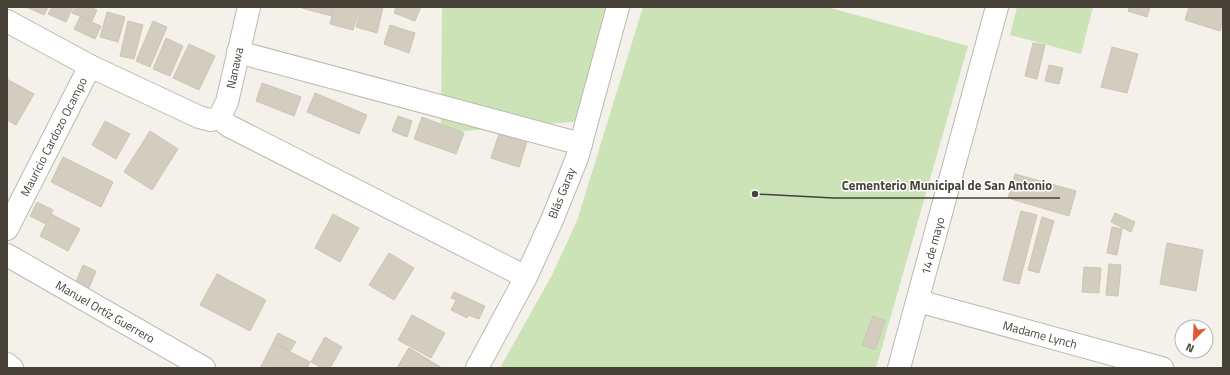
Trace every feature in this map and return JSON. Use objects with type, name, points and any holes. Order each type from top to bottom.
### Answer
[{"type":"street","name":"Nanawa","points":[[215,119],[227,102],[248,7]]},
{"type":"street","name":"Blás Garay","points":[[477,368],[526,277],[552,220],[577,158],[618,7]]},
{"type":"street","name":"14 de mayo","points":[[899,368],[997,7]]},
{"type":"street","points":[[7,21],[90,66],[199,117],[215,119],[526,277]]},
{"type":"street","points":[[238,52],[581,144]]},
{"type":"street","name":"Mauricio Cardozo Ocampo","points":[[7,229],[90,66]]},
{"type":"street","name":"Manuel Ortíz Guerrero","points":[[7,255],[204,368]]},
{"type":"street","name":"Madame Lynch","points":[[918,301],[1162,368]]},
{"type":"street","points":[[7,364],[12,368]]},
{"type":"green space","points":[[442,7],[617,7],[594,120],[441,133]]},
{"type":"green space","points":[[643,7],[827,7],[968,46],[876,368],[500,368],[552,275],[577,221]]},
{"type":"green space","points":[[1017,7],[1093,7],[1081,54],[1010,35]]},
{"type":"building","points":[[26,7],[48,7],[44,15]]},
{"type":"building","points":[[52,7],[73,7],[66,22],[48,14]]},
{"type":"building","points":[[75,7],[89,7],[97,10],[92,21],[72,13]]},
{"type":"building","points":[[334,7],[332,16],[302,8]]},
{"type":"building","points":[[334,7],[360,7],[353,30],[330,24]]},
{"type":"building","points":[[361,7],[383,7],[377,33],[356,27]]},
{"type":"building","points":[[396,7],[421,7],[415,21],[394,13]]},
{"type":"building","points":[[1129,7],[1150,7],[1147,17],[1128,11]]},
{"type":"building","points":[[1189,7],[1223,7],[1223,22],[1220,31],[1185,20]]},
{"type":"building","points":[[107,12],[125,17],[118,42],[100,37]]},
{"type":"building","points":[[80,17],[101,26],[95,39],[74,29]]},
{"type":"building","points":[[128,21],[143,25],[134,59],[120,56]]},
{"type":"building","points":[[153,21],[167,27],[150,67],[136,61]]},
{"type":"building","points":[[390,25],[415,33],[409,53],[384,44]]},
{"type":"building","points":[[166,38],[183,46],[170,76],[153,69]]},
{"type":"building","points":[[1033,43],[1045,45],[1037,79],[1025,76]]},
{"type":"building","points":[[189,44],[215,56],[199,90],[173,78]]},
{"type":"building","points":[[1112,47],[1138,54],[1127,93],[1101,87]]},
{"type":"building","points":[[1049,65],[1063,68],[1059,84],[1045,81]]},
{"type":"building","points":[[7,79],[34,94],[16,125],[7,120]]},
{"type":"building","points":[[262,83],[301,97],[294,116],[256,101]]},
{"type":"building","points":[[315,93],[367,115],[359,134],[307,112]]},
{"type":"building","points":[[398,116],[412,121],[407,137],[392,131]]},
{"type":"building","points":[[422,117],[464,133],[456,154],[414,139]]},
{"type":"building","points":[[105,121],[130,134],[116,159],[92,145]]},
{"type":"building","points":[[150,131],[178,149],[152,190],[124,172]]},
{"type":"building","points":[[500,132],[527,141],[519,167],[491,158]]},
{"type":"building","points":[[500,132],[527,141],[519,167],[491,158]]},
{"type":"building","points":[[63,157],[113,182],[101,207],[51,182]]},
{"type":"building","points":[[1015,174],[1076,191],[1069,216],[1008,198]]},
{"type":"building","points":[[37,202],[53,210],[46,224],[30,216]]},
{"type":"building","points":[[1021,211],[1037,215],[1019,284],[1003,280]]},
{"type":"building","points":[[1115,213],[1135,222],[1131,232],[1111,222]]},
{"type":"building","points":[[51,214],[80,229],[68,251],[40,236]]},
{"type":"building","points":[[333,214],[359,228],[340,262],[315,248]]},
{"type":"building","points":[[1042,217],[1054,221],[1039,273],[1028,270]]},
{"type":"building","points":[[1112,227],[1122,229],[1117,255],[1107,253]]},
{"type":"building","points":[[1167,243],[1203,250],[1196,291],[1160,284]]},
{"type":"building","points":[[389,253],[414,268],[394,300],[369,285]]},
{"type":"building","points":[[1109,264],[1121,265],[1118,296],[1106,295]]},
{"type":"building","points":[[83,265],[96,271],[88,290],[75,284]]},
{"type":"building","points":[[1084,267],[1101,268],[1099,293],[1082,292]]},
{"type":"building","points":[[217,274],[266,300],[250,331],[200,305]]},
{"type":"building","points":[[454,292],[485,306],[479,319],[468,315],[467,318],[451,310],[456,300],[451,298]]},
{"type":"building","points":[[412,315],[445,333],[431,358],[398,340]]},
{"type":"building","points":[[873,316],[885,321],[875,350],[862,345]]},
{"type":"building","points":[[278,333],[296,342],[290,351],[273,343]]},
{"type":"building","points":[[325,337],[342,347],[330,368],[322,368],[311,362]]},
{"type":"building","points":[[273,343],[310,362],[307,368],[260,368]]},
{"type":"building","points":[[409,348],[442,368],[397,368]]},
{"type":"building","points":[[409,348],[438,366],[442,368],[397,368]]},
{"type":"place","name":"Cementerio Municipal de San Antonio","points":[[755,194]]}]
